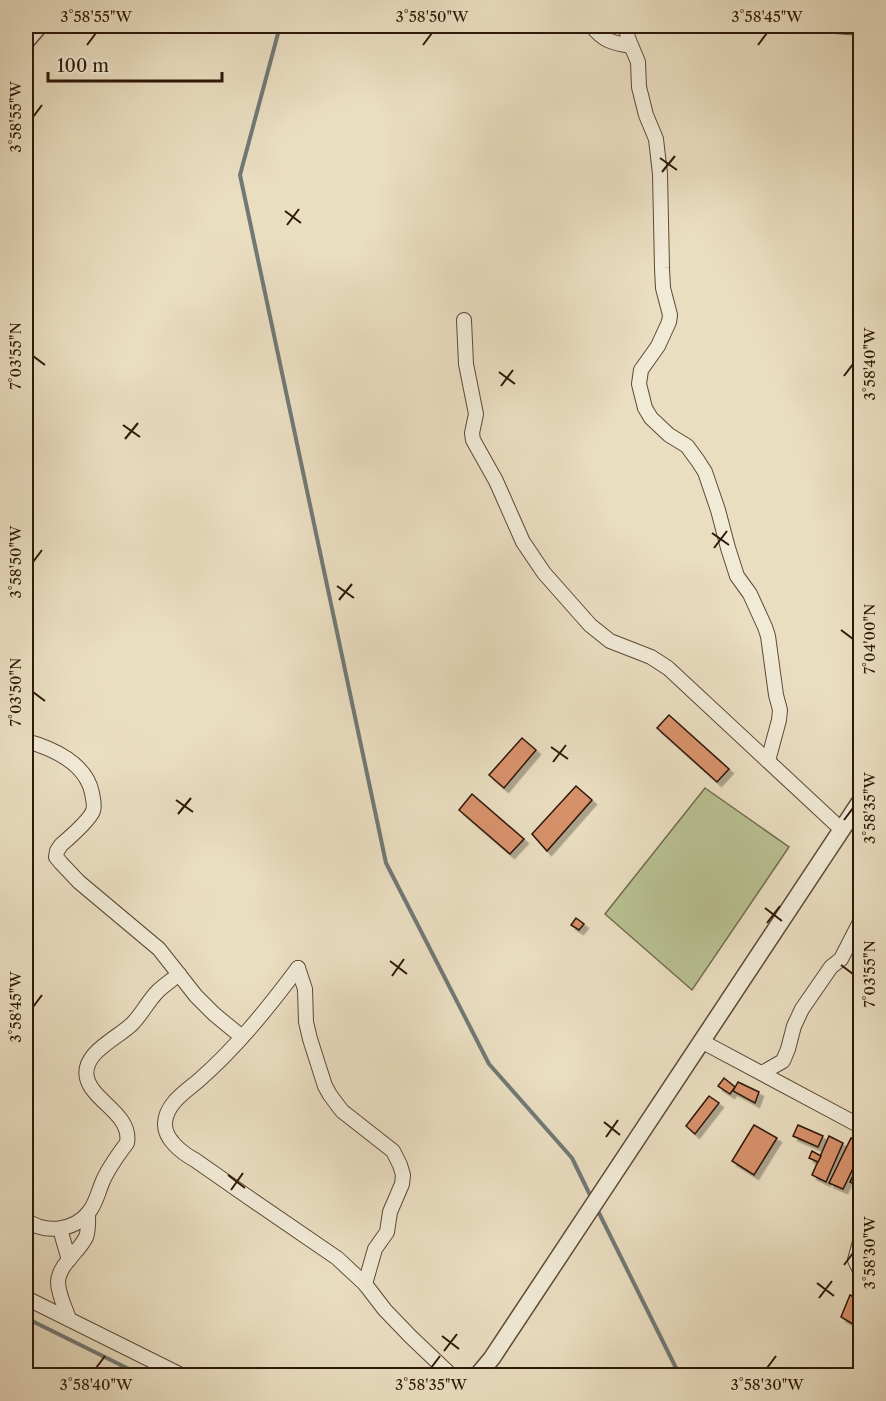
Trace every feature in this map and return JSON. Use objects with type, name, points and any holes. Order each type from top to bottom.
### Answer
[{"type":"street","points":[[26,41],[39,26]]},
{"type":"street","points":[[592,26],[600,36],[611,42],[631,46]]},
{"type":"street","points":[[630,26],[627,33],[638,62],[639,87],[646,115],[656,139],[660,174],[663,288],[670,315],[658,346],[641,370],[639,384],[645,408],[651,418],[669,435],[687,446],[705,472],[737,576],[750,594],[765,627],[780,710],[768,761]]},
{"type":"street","points":[[836,26],[861,28]]},
{"type":"street","points":[[464,320],[466,364],[476,411],[472,432],[473,440],[496,481],[523,542],[544,573],[576,610],[603,636],[651,657],[668,668],[842,830]]},
{"type":"street","points":[[26,741],[66,758],[80,768],[92,789],[93,813],[61,845],[56,857],[79,882],[159,950],[196,996],[242,1037]]},
{"type":"street","points":[[477,1376],[492,1358],[614,1176],[701,1041],[861,802]]},
{"type":"street","points":[[762,1074],[783,1061],[794,1026],[802,1010],[831,967],[841,959],[861,922]]},
{"type":"street","points":[[365,1284],[375,1249],[387,1232],[390,1212],[402,1184],[403,1175],[393,1151],[349,1118],[337,1106],[325,1086],[306,1022],[305,989],[298,968],[271,1005],[242,1037],[214,1067],[177,1099],[166,1115],[164,1124],[166,1132],[187,1155],[338,1257],[365,1284],[385,1310],[452,1376]]},
{"type":"street","points":[[26,1221],[48,1229],[60,1229],[83,1218],[94,1204],[107,1172],[127,1143],[128,1137],[122,1120],[92,1088],[87,1078],[87,1070],[95,1054],[103,1045],[132,1024],[157,992],[179,974]]},
{"type":"street","points":[[701,1041],[861,1126]]},
{"type":"street","points":[[69,1319],[58,1283],[59,1275],[85,1238],[88,1213]]},
{"type":"street","points":[[60,1229],[69,1260]]},
{"type":"street","points":[[861,1242],[855,1260],[861,1271]]},
{"type":"street","points":[[26,1298],[183,1376]]},
{"type":"green space","points":[[705,788],[789,847],[692,990],[605,914]]},
{"type":"building","points":[[669,715],[729,769],[717,782],[657,728]]},
{"type":"building","points":[[522,738],[536,750],[504,788],[489,775]]},
{"type":"building","points":[[576,786],[592,800],[547,851],[532,834]]},
{"type":"building","points":[[472,794],[524,839],[510,854],[459,810]]},
{"type":"building","points":[[576,918],[584,924],[579,930],[571,925]]},
{"type":"building","points":[[724,1078],[735,1087],[730,1094],[718,1086]]},
{"type":"building","points":[[738,1082],[759,1092],[755,1103],[733,1091]]},
{"type":"building","points":[[709,1096],[719,1103],[695,1134],[686,1126]]},
{"type":"building","points":[[754,1125],[777,1138],[754,1175],[732,1161]]},
{"type":"building","points":[[798,1125],[823,1136],[818,1147],[793,1136]]},
{"type":"building","points":[[829,1136],[843,1143],[826,1182],[812,1175]]},
{"type":"building","points":[[851,1138],[860,1142],[860,1154],[843,1189],[829,1183]]},
{"type":"building","points":[[812,1151],[821,1156],[818,1162],[809,1158]]},
{"type":"building","points":[[860,1165],[860,1187],[850,1182]]},
{"type":"building","points":[[850,1295],[860,1300],[858,1327],[841,1317]]},
{"type":"building","points":[[855,1370],[860,1372],[860,1376],[852,1376]]},
{"type":"waterway","points":[[280,26],[240,175],[386,863],[489,1064],[572,1158],[591,1197]]},
{"type":"waterway","points":[[597,1209],[680,1376]]},
{"type":"waterway","points":[[26,1318],[143,1376]]}]
